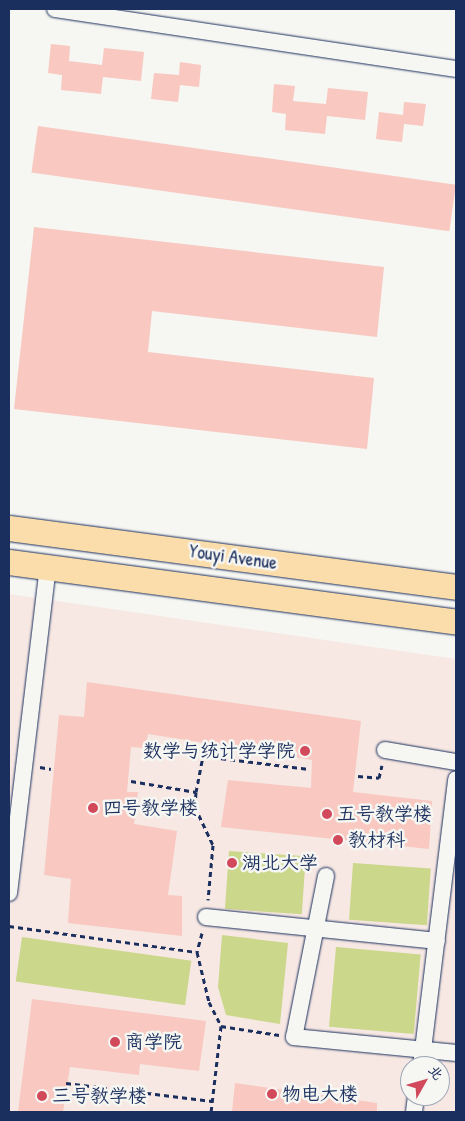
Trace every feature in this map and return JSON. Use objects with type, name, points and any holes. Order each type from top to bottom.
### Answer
[{"type":"main road","name":"Youyi Avenue","points":[[9,528],[456,587]]},
{"type":"main road","name":"Youyi Avenue","points":[[9,562],[456,622]]},
{"type":"street","points":[[55,9],[456,69]]},
{"type":"street","points":[[9,893],[48,568]]},
{"type":"street","points":[[385,750],[456,762]]},
{"type":"street","points":[[422,1056],[456,779]]},
{"type":"street","points":[[326,876],[294,1037],[456,1053]]},
{"type":"street","points":[[206,917],[437,941]]},
{"type":"path","points":[[358,776],[379,778],[385,750]]},
{"type":"path","points":[[210,1112],[221,1026],[209,1002],[197,952],[206,917],[213,845],[195,807],[196,792],[204,756],[309,769]]},
{"type":"path","points":[[131,781],[196,792]]},
{"type":"path","points":[[9,926],[197,952]]},
{"type":"path","points":[[221,1026],[294,1037]]},
{"type":"path","points":[[66,1082],[212,1101]]},
{"type":"shaded area","name":"湖北大学","points":[[9,594],[456,659],[456,1112],[9,1112]]},
{"type":"green space","points":[[229,851],[306,856],[302,914],[225,909]]},
{"type":"green space","points":[[353,863],[431,868],[427,925],[349,920]]},
{"type":"green space","points":[[222,935],[288,943],[280,1024],[226,1015],[218,987]]},
{"type":"green space","points":[[22,937],[191,961],[185,1005],[16,982]]},
{"type":"green space","points":[[336,947],[421,954],[414,1034],[329,1027]]},
{"type":"building","points":[[51,44],[70,46],[69,61],[102,65],[104,48],[144,52],[141,81],[103,77],[101,94],[61,90],[62,75],[48,73]]},
{"type":"building","points":[[180,62],[201,65],[199,87],[180,85],[178,102],[151,99],[154,73],[179,75]]},
{"type":"building","points":[[274,84],[295,86],[293,101],[326,104],[328,88],[368,92],[365,120],[327,116],[325,134],[285,130],[286,114],[272,112]]},
{"type":"building","points":[[404,102],[426,104],[423,126],[404,124],[402,142],[376,139],[379,112],[403,115]]},
{"type":"building","points":[[38,126],[456,185],[449,231],[31,173]]},
{"type":"building","points":[[34,227],[384,267],[377,337],[152,311],[148,352],[374,378],[367,449],[14,409]]},
{"type":"building","points":[[87,682],[361,721],[353,792],[432,801],[429,849],[221,827],[228,780],[311,788],[312,760],[148,734],[145,748],[131,747],[127,792],[138,792],[134,824],[177,831],[168,895],[182,896],[182,936],[68,923],[71,879],[44,875],[59,715],[84,717]]},
{"type":"building","name":"商学院","points":[[32,999],[206,1021],[199,1071],[140,1064],[139,1075],[70,1067],[63,1112],[18,1112]]},
{"type":"building","name":"物电大楼","points":[[235,1083],[377,1103],[377,1112],[232,1112]]},
{"type":"place","name":"数学与统计学学院","points":[[305,751]]},
{"type":"place","name":"四号教学楼","points":[[93,808]]},
{"type":"place","name":"五号教学楼","points":[[327,814]]},
{"type":"place","name":"教材科","points":[[338,840]]},
{"type":"place","name":"湖北大学","points":[[232,863]]},
{"type":"place","name":"商学院","points":[[115,1042]]},
{"type":"place","name":"物电大楼","points":[[272,1094]]},
{"type":"place","name":"三号教学楼","points":[[42,1096]]}]
